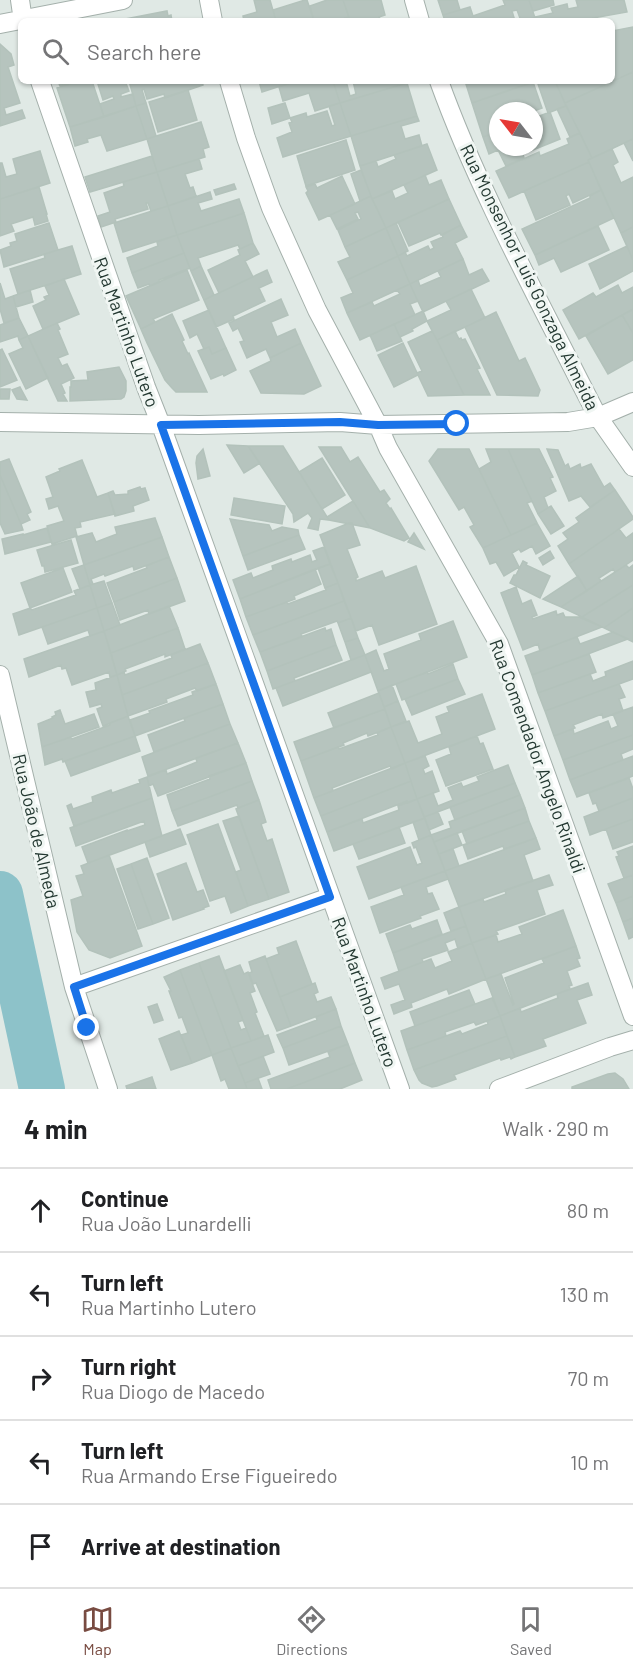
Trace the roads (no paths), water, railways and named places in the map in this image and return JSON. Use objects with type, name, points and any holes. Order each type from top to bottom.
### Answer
[{"type":"street","points":[[20,0],[22,18]]},
{"type":"street","points":[[32,18],[123,0]]},
{"type":"street","points":[[208,0],[212,18]]},
{"type":"street","points":[[414,0],[419,18]]},
{"type":"street","points":[[0,24],[18,21]]},
{"type":"street","name":"Rua Martinho Lutero","points":[[41,84],[146,387],[400,1089]]},
{"type":"street","name":"Rua Comendador Angelo Rinaldi","points":[[230,84],[271,208],[317,310],[388,448],[499,644],[633,1016]]},
{"type":"street","name":"Rua Monsenhor Luis Gonzaga Almeida","points":[[441,84],[480,183],[598,417],[633,467]]},
{"type":"street","points":[[0,422],[161,425],[568,422],[598,417],[633,402]]},
{"type":"street","name":"Rua João de Almeda","points":[[0,675],[74,987],[108,1089]]},
{"type":"street","points":[[74,987],[330,897]]},
{"type":"street","points":[[499,1089],[633,1040]]},
{"type":"waterway","points":[[0,894],[42,1089]]}]
